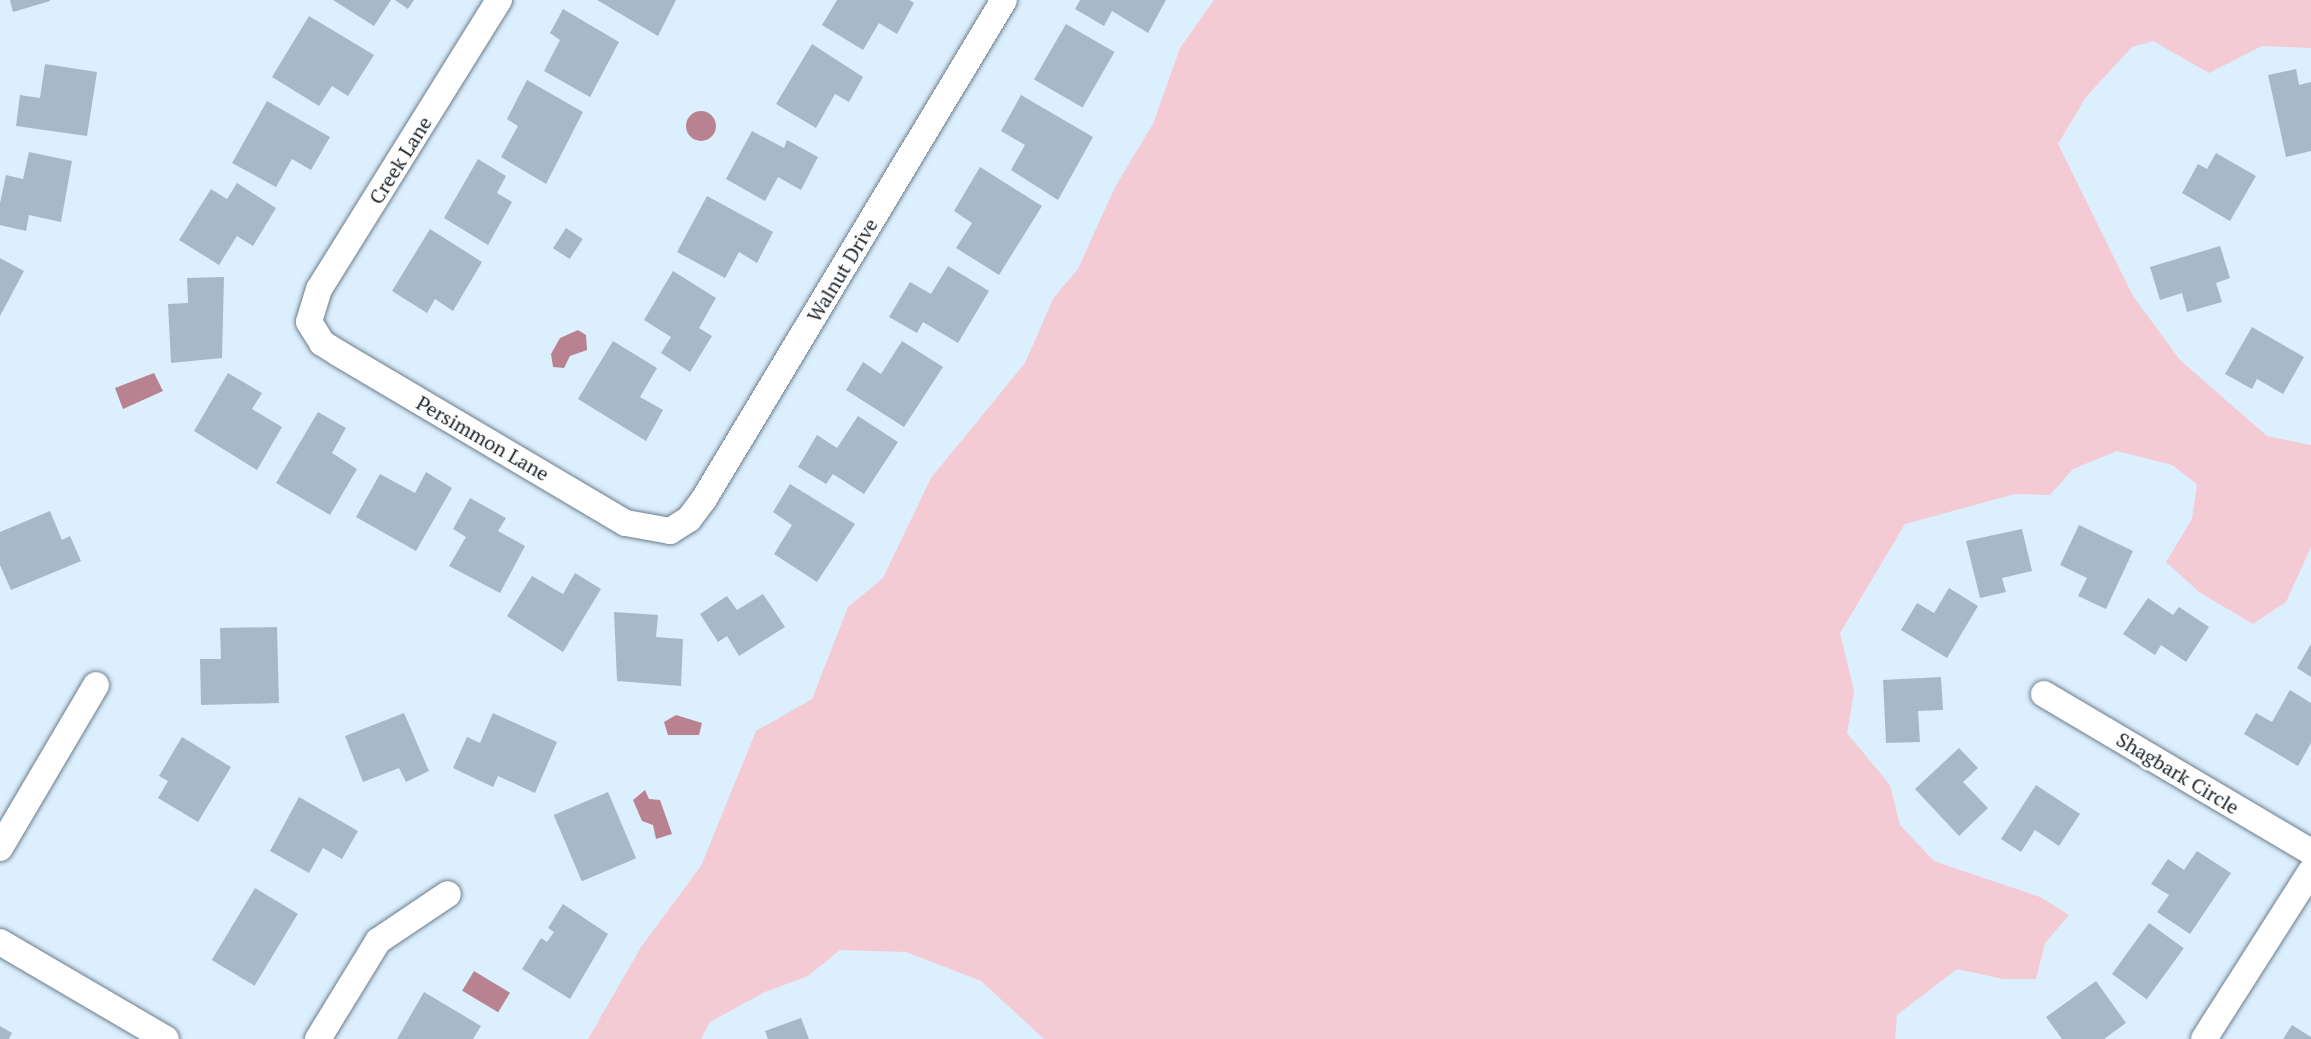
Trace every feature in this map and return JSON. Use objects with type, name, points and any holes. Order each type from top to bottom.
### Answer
[{"type":"street","name":"Creek Lane","points":[[309,322],[319,289],[499,0]]},
{"type":"street","name":"Walnut Drive","points":[[670,531],[689,519],[704,499],[1004,0]]},
{"type":"street","name":"Persimmon Lane","points":[[309,322],[322,343],[626,523],[647,531],[670,531]]},
{"type":"street","points":[[0,848],[96,685]]},
{"type":"street","name":"Shagbark Circle","points":[[2044,694],[2311,852]]},
{"type":"street","points":[[2204,1039],[2311,871]]},
{"type":"street","points":[[318,1039],[378,941],[448,894]]},
{"type":"street","points":[[0,942],[166,1039]]},
{"type":"shaded area","points":[[1214,0],[2311,0],[2311,48],[2262,46],[2209,73],[2153,41],[2132,47],[2086,97],[2058,144],[2133,296],[2180,360],[2267,436],[2311,445],[2311,547],[2286,602],[2253,624],[2199,592],[2166,562],[2192,519],[2197,484],[2172,465],[2117,451],[2073,469],[2050,495],[2015,494],[1905,524],[1840,633],[1854,691],[1847,733],[1890,785],[1900,825],[1934,861],[2040,897],[2069,915],[2045,943],[2036,979],[2003,979],[1957,969],[1897,1015],[1895,1039],[1044,1039],[981,981],[906,952],[840,950],[808,976],[765,992],[710,1022],[701,1039],[588,1039],[641,947],[701,866],[756,731],[812,699],[848,607],[883,578],[931,478],[1025,363],[1054,297],[1078,269],[1115,187],[1153,124],[1180,48]]},
{"type":"shaded area","points":[[701,111],[707,112],[715,120],[715,132],[707,140],[701,141],[695,140],[687,132],[686,126],[687,120],[695,112]]},
{"type":"shaded area","points":[[578,330],[586,335],[587,350],[570,356],[564,368],[553,367],[551,354],[560,338]]},
{"type":"shaded area","points":[[154,373],[163,391],[123,409],[115,388]]},
{"type":"shaded area","points":[[676,715],[702,723],[699,735],[668,735],[664,722]]},
{"type":"shaded area","points":[[645,790],[649,799],[660,800],[672,834],[656,839],[653,825],[642,821],[633,800]]},
{"type":"shaded area","points":[[474,971],[510,993],[498,1012],[462,991]]},
{"type":"building","points":[[10,0],[50,0],[50,1],[13,12]]},
{"type":"building","points":[[333,0],[391,0],[374,26]]},
{"type":"building","points":[[395,0],[414,0],[408,9]]},
{"type":"building","points":[[597,0],[676,0],[658,36]]},
{"type":"building","points":[[837,0],[909,0],[914,3],[897,34],[879,23],[863,50],[822,25]]},
{"type":"building","points":[[1080,0],[1166,0],[1148,33],[1112,11],[1104,26],[1075,9]]},
{"type":"building","points":[[563,9],[619,42],[590,97],[544,71],[560,40],[550,33]]},
{"type":"building","points":[[309,16],[374,55],[348,96],[332,86],[319,106],[272,77]]},
{"type":"building","points":[[1066,24],[1114,52],[1082,107],[1034,79]]},
{"type":"building","points":[[812,44],[863,77],[849,102],[835,94],[816,128],[776,104]]},
{"type":"building","points":[[45,64],[97,72],[87,136],[16,126],[20,95],[40,98]]},
{"type":"building","points":[[2296,69],[2299,85],[2311,82],[2311,151],[2286,157],[2268,75]]},
{"type":"building","points":[[527,80],[583,112],[546,184],[501,157],[518,126],[507,119]]},
{"type":"building","points":[[1021,95],[1093,137],[1058,200],[1011,170],[1025,145],[1001,131]]},
{"type":"building","points":[[267,101],[330,137],[311,170],[292,159],[276,187],[232,163]]},
{"type":"building","points":[[752,131],[784,148],[787,140],[818,157],[801,190],[778,177],[765,201],[726,179]]},
{"type":"building","points":[[29,152],[72,161],[61,222],[29,215],[26,231],[0,225],[0,203],[6,175],[23,179]]},
{"type":"building","points":[[2216,153],[2256,176],[2230,221],[2182,193],[2198,164],[2207,169]]},
{"type":"building","points":[[478,159],[506,176],[497,193],[512,202],[488,245],[444,218]]},
{"type":"building","points":[[980,167],[1042,206],[999,275],[956,248],[972,223],[954,211]]},
{"type":"building","points":[[237,183],[276,208],[253,246],[237,236],[219,265],[179,240],[211,189],[227,199]]},
{"type":"building","points":[[707,196],[773,232],[757,263],[739,252],[725,278],[677,252]]},
{"type":"building","points":[[566,228],[583,239],[570,259],[553,248]]},
{"type":"building","points":[[430,229],[482,262],[453,311],[435,299],[427,313],[392,291]]},
{"type":"building","points":[[2220,246],[2230,278],[2216,283],[2222,302],[2187,312],[2182,293],[2160,300],[2150,267]]},
{"type":"building","points":[[0,258],[24,271],[0,316]]},
{"type":"building","points":[[948,266],[989,291],[958,343],[923,322],[917,333],[889,317],[910,282],[931,294]]},
{"type":"building","points":[[673,271],[716,298],[699,328],[712,336],[690,372],[661,353],[671,337],[644,320]]},
{"type":"building","points":[[224,277],[222,358],[171,363],[168,304],[188,303],[187,278]]},
{"type":"building","points":[[2252,327],[2304,357],[2283,394],[2257,379],[2252,389],[2225,374]]},
{"type":"building","points":[[613,341],[657,368],[640,397],[663,410],[646,441],[578,399]]},
{"type":"building","points":[[902,341],[943,367],[904,427],[846,390],[863,362],[881,374]]},
{"type":"building","points":[[228,373],[262,393],[252,409],[282,427],[257,470],[194,431]]},
{"type":"building","points":[[318,412],[346,428],[332,453],[357,469],[330,515],[276,483]]},
{"type":"building","points":[[858,416],[898,442],[864,494],[833,474],[826,484],[798,467],[817,435],[837,448]]},
{"type":"building","points":[[426,472],[452,488],[416,551],[356,517],[380,474],[415,493]]},
{"type":"building","points":[[790,484],[855,524],[817,582],[774,554],[792,525],[773,512]]},
{"type":"building","points":[[470,498],[506,518],[498,531],[525,546],[500,593],[449,566],[466,537],[453,529]]},
{"type":"building","points":[[50,511],[62,540],[70,536],[81,561],[11,590],[0,565],[0,532]]},
{"type":"building","points":[[2079,525],[2133,551],[2106,609],[2078,596],[2087,578],[2060,565]]},
{"type":"building","points":[[2022,529],[2032,571],[2002,578],[2006,592],[1980,598],[1966,541]]},
{"type":"building","points":[[575,573],[601,589],[563,652],[507,616],[532,576],[563,594]]},
{"type":"building","points":[[1949,588],[1978,606],[1947,658],[1901,630],[1917,603],[1934,613]]},
{"type":"building","points":[[763,594],[785,627],[739,656],[727,636],[718,642],[700,614],[727,596],[737,610]]},
{"type":"building","points":[[2148,598],[2173,615],[2179,607],[2209,627],[2186,662],[2161,645],[2155,655],[2123,634]]},
{"type":"building","points":[[614,612],[658,615],[656,637],[683,639],[681,686],[617,681]]},
{"type":"building","points":[[277,627],[279,703],[201,705],[200,659],[221,659],[220,628]]},
{"type":"building","points":[[2311,644],[2311,677],[2297,668]]},
{"type":"building","points":[[1941,677],[1943,710],[1918,711],[1920,742],[1886,743],[1883,680]]},
{"type":"building","points":[[2290,690],[2311,703],[2311,743],[2298,766],[2244,734],[2256,713],[2272,722]]},
{"type":"building","points":[[404,713],[429,771],[406,782],[399,768],[363,782],[345,736]]},
{"type":"building","points":[[493,713],[557,742],[535,793],[498,776],[493,787],[453,768],[467,737],[480,743]]},
{"type":"building","points":[[182,737],[231,767],[198,822],[158,798],[168,781],[159,776]]},
{"type":"building","points":[[1959,748],[1978,768],[1963,782],[1988,808],[1959,836],[1915,789]]},
{"type":"building","points":[[2036,785],[2080,814],[2059,846],[2035,830],[2021,852],[2001,839]]},
{"type":"building","points":[[608,792],[636,858],[582,881],[554,815]]},
{"type":"building","points":[[299,797],[358,831],[342,859],[323,848],[309,873],[270,851]]},
{"type":"building","points":[[2197,851],[2231,873],[2190,934],[2157,912],[2169,895],[2151,884],[2168,859],[2184,870]]},
{"type":"building","points":[[255,888],[298,914],[255,986],[212,960]]},
{"type":"building","points":[[563,904],[608,934],[570,999],[522,969],[541,938],[547,942],[554,932],[548,928]]},
{"type":"building","points":[[2149,923],[2184,948],[2147,999],[2112,974]]},
{"type":"building","points":[[2096,981],[2126,1023],[2104,1039],[2062,1039],[2046,1017]]},
{"type":"building","points":[[424,992],[481,1026],[473,1039],[397,1039]]},
{"type":"building","points":[[801,1018],[809,1039],[768,1039],[765,1031]]},
{"type":"building","points":[[2292,1025],[2311,1037],[2311,1039],[2283,1039]]},
{"type":"building","points":[[0,1026],[12,1033],[9,1039],[0,1039]]}]
